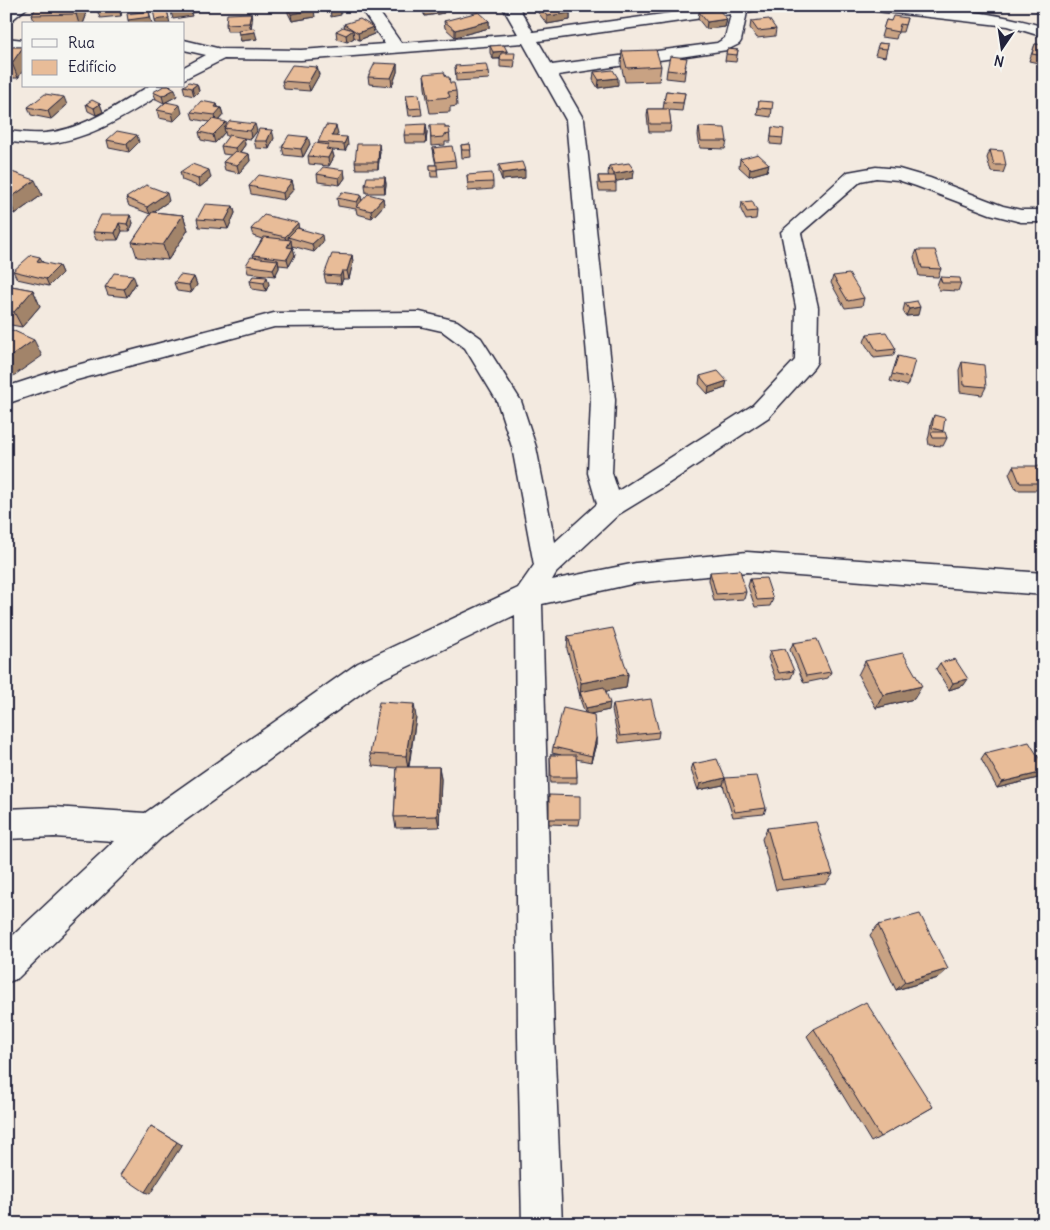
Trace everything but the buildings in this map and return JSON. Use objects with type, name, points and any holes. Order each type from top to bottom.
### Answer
[{"type":"street","points":[[6,16],[21,6]]},
{"type":"street","points":[[367,6],[397,48]]},
{"type":"street","points":[[510,6],[575,120],[603,400],[600,473],[610,507]]},
{"type":"street","points":[[876,6],[1010,21],[1044,32]]},
{"type":"street","points":[[185,45],[221,54],[301,55],[528,38],[748,7]]},
{"type":"street","points":[[547,71],[721,47],[733,41],[748,7]]},
{"type":"street","points":[[1010,21],[1044,17]]},
{"type":"street","points":[[6,43],[22,45]]},
{"type":"street","points":[[185,73],[221,54]]},
{"type":"street","points":[[6,136],[49,138],[69,134],[88,127],[158,88]]},
{"type":"street","points":[[542,1224],[536,1028],[528,596],[547,566],[610,507],[651,483],[761,411],[806,362],[807,307],[791,232],[855,176],[865,172],[878,171],[923,182],[1008,213],[1024,217],[1044,216]]},
{"type":"street","points":[[6,396],[66,375],[274,320],[420,319],[449,326],[473,343],[509,401],[524,447],[547,566]]},
{"type":"street","points":[[6,966],[150,828],[368,672],[528,596],[636,573],[747,562],[1044,584]]},
{"type":"street","points":[[6,824],[54,822],[150,828]]}]
